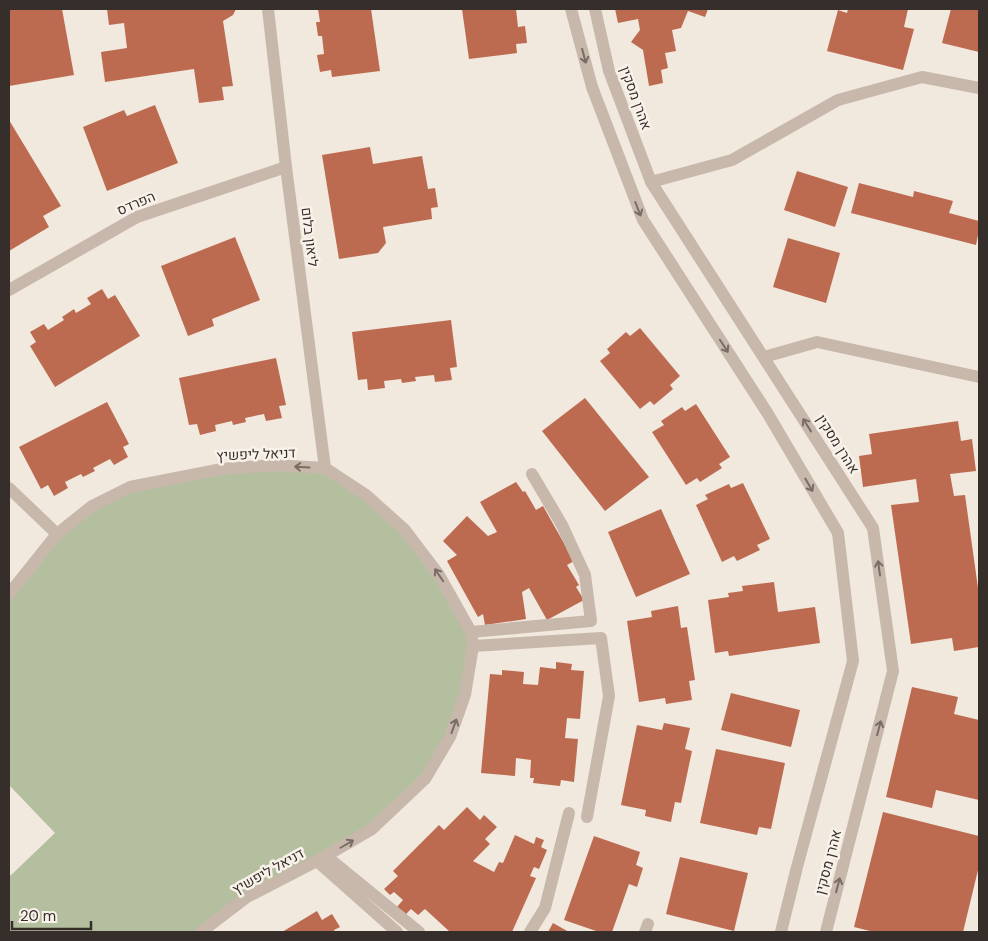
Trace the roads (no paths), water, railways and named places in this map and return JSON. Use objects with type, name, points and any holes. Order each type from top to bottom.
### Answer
[{"type":"street","name":"ליאון בלום","points":[[268,9],[286,167],[325,468]]},
{"type":"street","name":"אהרן מסקין","points":[[571,9],[592,86],[643,220],[768,414],[838,533],[854,661],[781,932]]},
{"type":"street","name":"אהרן מסקין","points":[[595,9],[609,71],[651,182],[873,528],[893,671],[826,932]]},
{"type":"street","points":[[651,182],[732,160],[838,100],[922,76],[979,88]]},
{"type":"street","name":"הפרדס","points":[[9,290],[137,217],[286,167]]},
{"type":"street","points":[[764,357],[816,342],[979,376]]},
{"type":"street","name":"דניאל ליפשיץ","points":[[9,594],[57,534],[92,506],[130,487],[222,469],[274,465],[325,468],[366,495],[404,529],[440,575],[471,632],[473,646],[465,695],[450,737],[425,780],[372,829],[248,897],[201,932]]},
{"type":"street","points":[[471,632],[591,621],[585,576],[562,525],[532,474]]},
{"type":"street","points":[[9,488],[57,534]]},
{"type":"street","points":[[473,646],[601,638],[609,696],[587,818]]},
{"type":"street","points":[[530,932],[545,908],[568,813]]},
{"type":"street","points":[[322,858],[396,932]]},
{"type":"street","name":"דניאל ליפשיץ","points":[[322,858],[419,932]]}]
